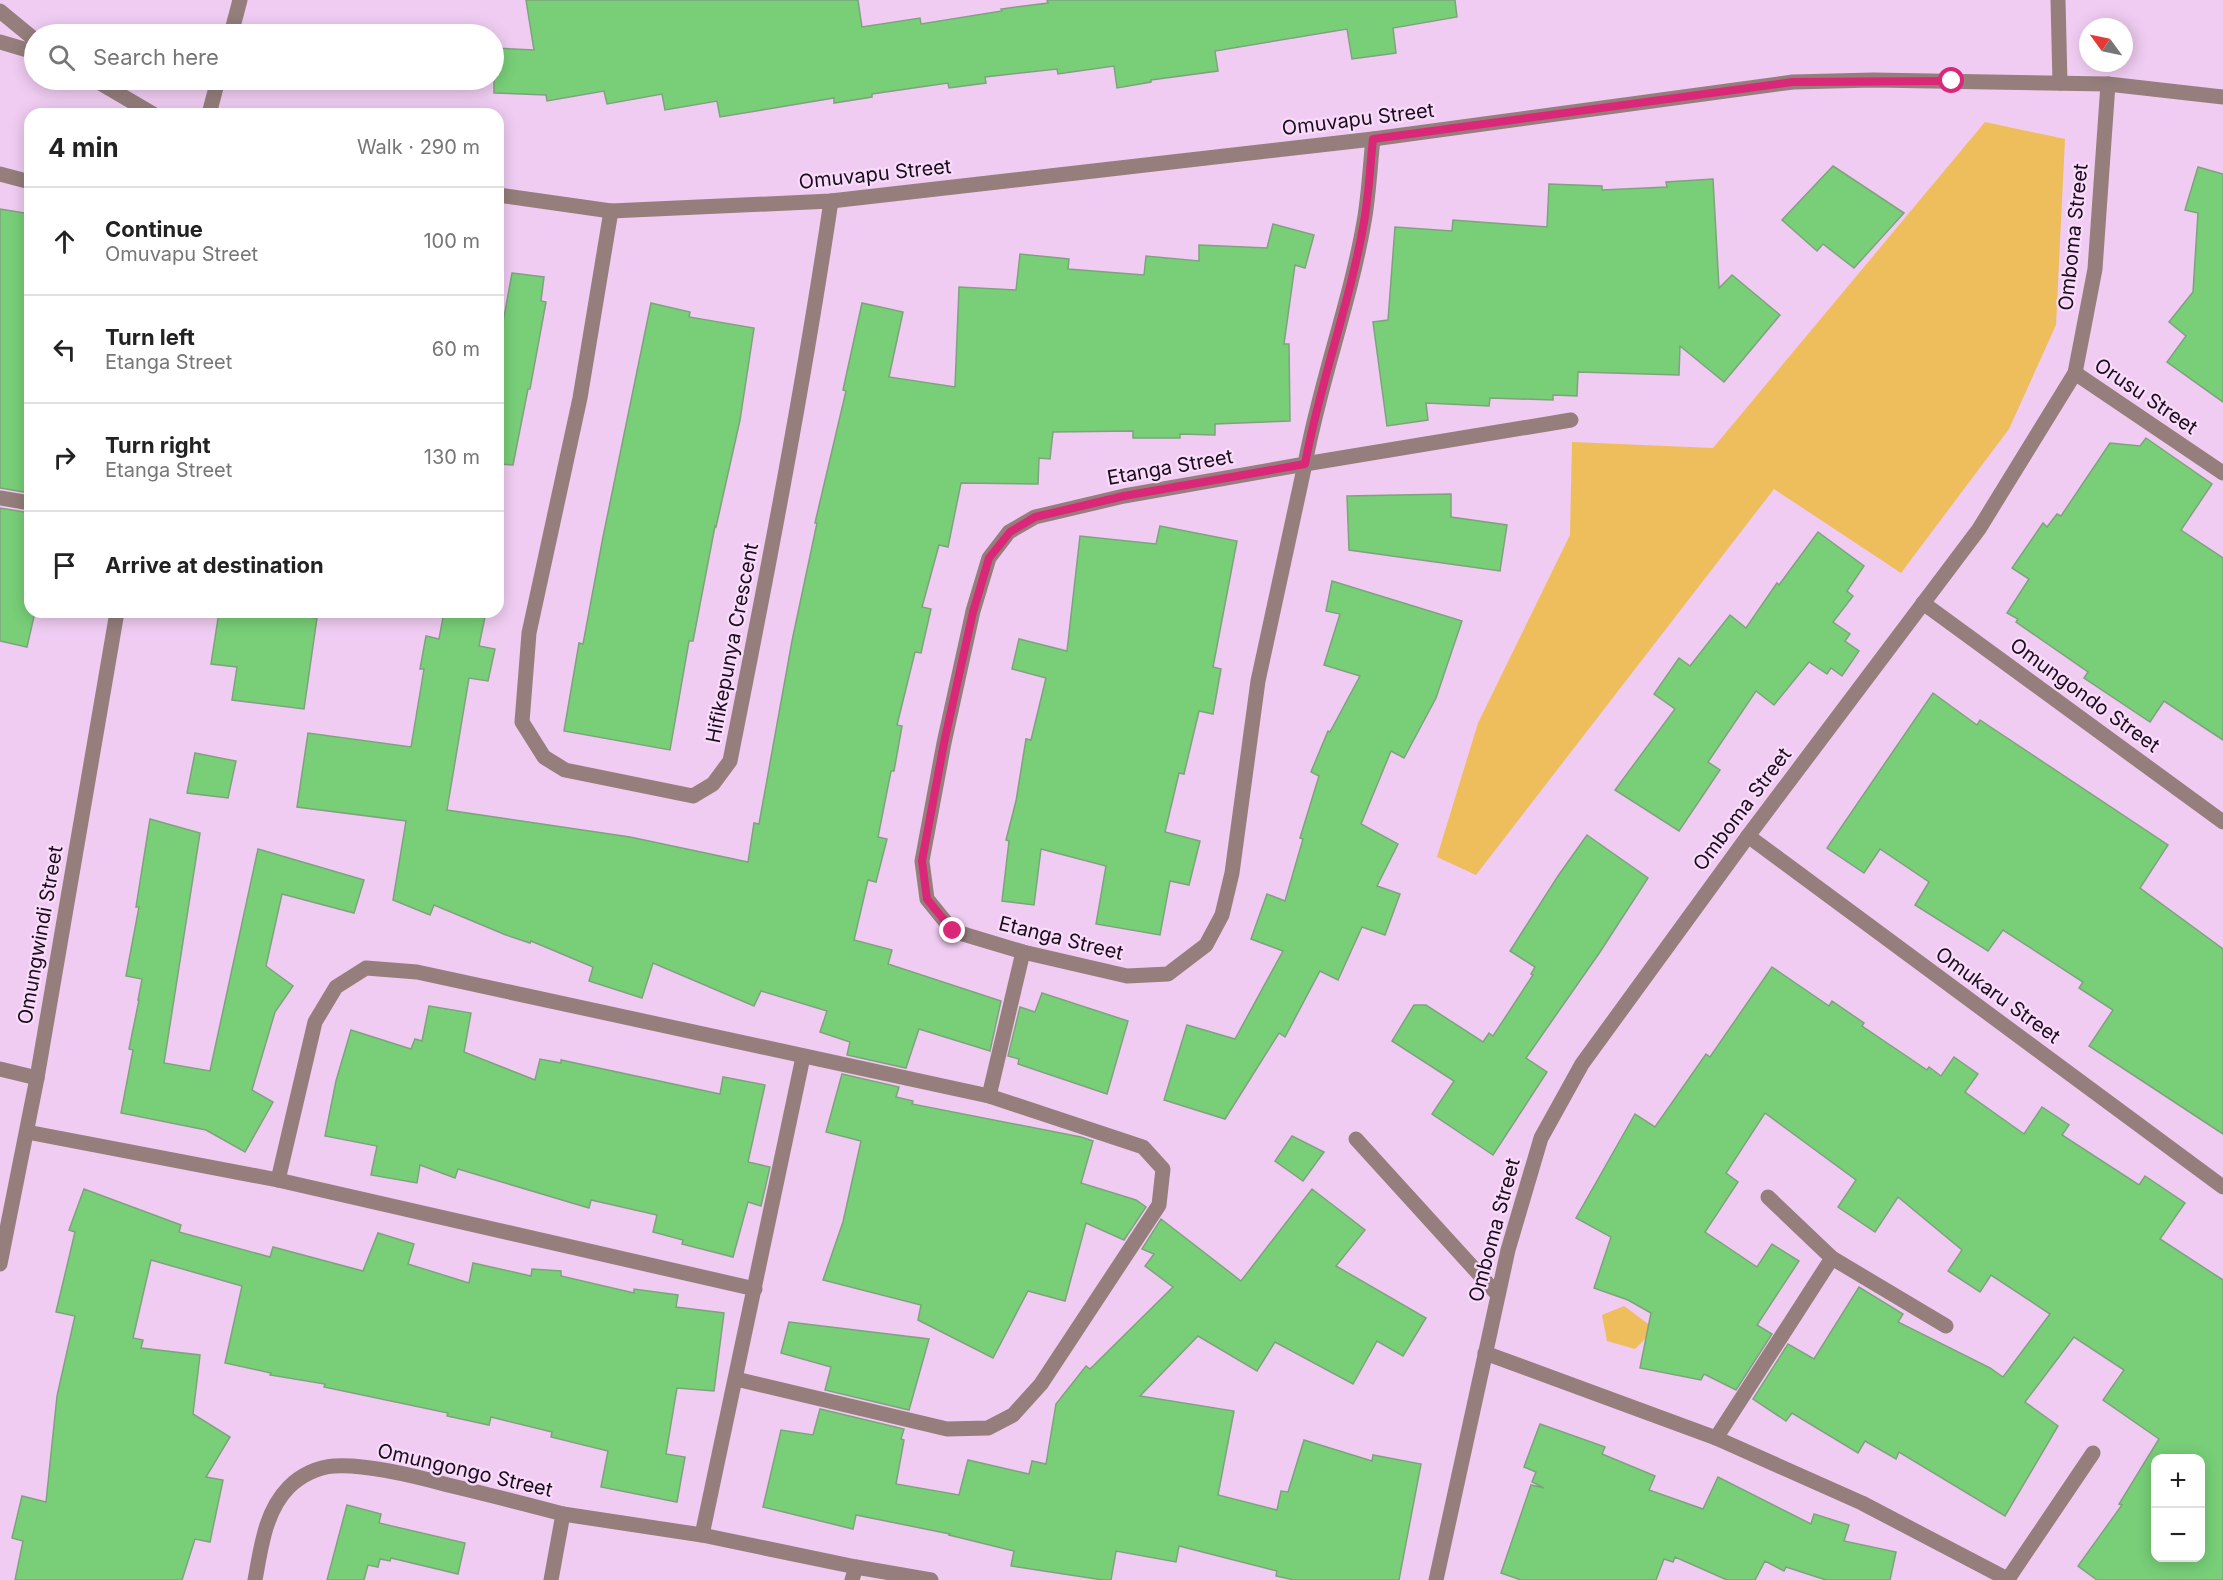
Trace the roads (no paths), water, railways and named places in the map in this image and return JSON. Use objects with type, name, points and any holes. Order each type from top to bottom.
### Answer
[{"type":"street","points":[[234,24],[240,0]]},
{"type":"street","points":[[2058,0],[2060,83]]},
{"type":"street","points":[[0,11],[24,31]]},
{"type":"street","points":[[0,42],[24,49]]},
{"type":"street","name":"Omuvapu Street","points":[[504,196],[611,211],[831,201],[1373,139],[1793,82],[1873,80],[2108,84],[2223,97]]},
{"type":"street","name":"Omboma Street","points":[[1436,1580],[1508,1250],[1541,1137],[1582,1064],[1748,836],[1979,529],[2075,373],[2095,269],[2108,84]]},
{"type":"street","points":[[112,90],[143,108]]},
{"type":"street","points":[[211,108],[216,90]]},
{"type":"street","name":"Etanga Street","points":[[1305,464],[1124,496],[1035,517],[1010,532],[989,558],[973,612],[922,861],[927,899],[953,931],[1023,952],[1127,976],[1168,974],[1206,945],[1222,915],[1232,873],[1258,681],[1305,464],[1312,428],[1347,297],[1364,221],[1373,139]]},
{"type":"street","points":[[0,174],[24,180]]},
{"type":"street","name":"Hifikepunya Crescent","points":[[611,211],[580,398],[529,633],[522,722],[544,757],[566,770],[693,796],[713,784],[730,761],[784,486],[831,201]]},
{"type":"street","name":"Orusu Street","points":[[2075,373],[2223,473]]},
{"type":"street","points":[[1305,464],[1571,420]]},
{"type":"street","points":[[0,498],[24,502]]},
{"type":"street","name":"Omungondo Street","points":[[1923,603],[2223,822]]},
{"type":"street","name":"Omungwindi Street","points":[[0,1264],[37,1078],[116,618]]},
{"type":"street","name":"Omukaru Street","points":[[1748,836],[2223,1187]]},
{"type":"street","points":[[988,1096],[1023,952]]},
{"type":"street","points":[[278,1180],[315,1022],[336,987],[366,968],[417,972],[988,1096],[1143,1147],[1163,1169],[1158,1205],[1041,1384],[1013,1415],[988,1428],[947,1429],[736,1379]]},
{"type":"street","points":[[702,1535],[803,1057]]},
{"type":"street","points":[[0,1070],[37,1078]]},
{"type":"street","points":[[27,1132],[278,1180],[755,1289]]},
{"type":"street","points":[[1356,1139],[1498,1295]]},
{"type":"street","points":[[1768,1197],[1832,1258],[1946,1326]]},
{"type":"street","points":[[1716,1438],[1832,1258]]},
{"type":"street","points":[[1485,1353],[1716,1438],[1862,1503],[2008,1580],[2093,1454]]},
{"type":"street","name":"Omungongo Street","points":[[255,1580],[263,1534],[275,1506],[289,1486],[313,1470],[334,1466],[386,1471],[564,1514],[551,1580]]},
{"type":"street","points":[[564,1514],[702,1535],[854,1574],[931,1580]]}]
